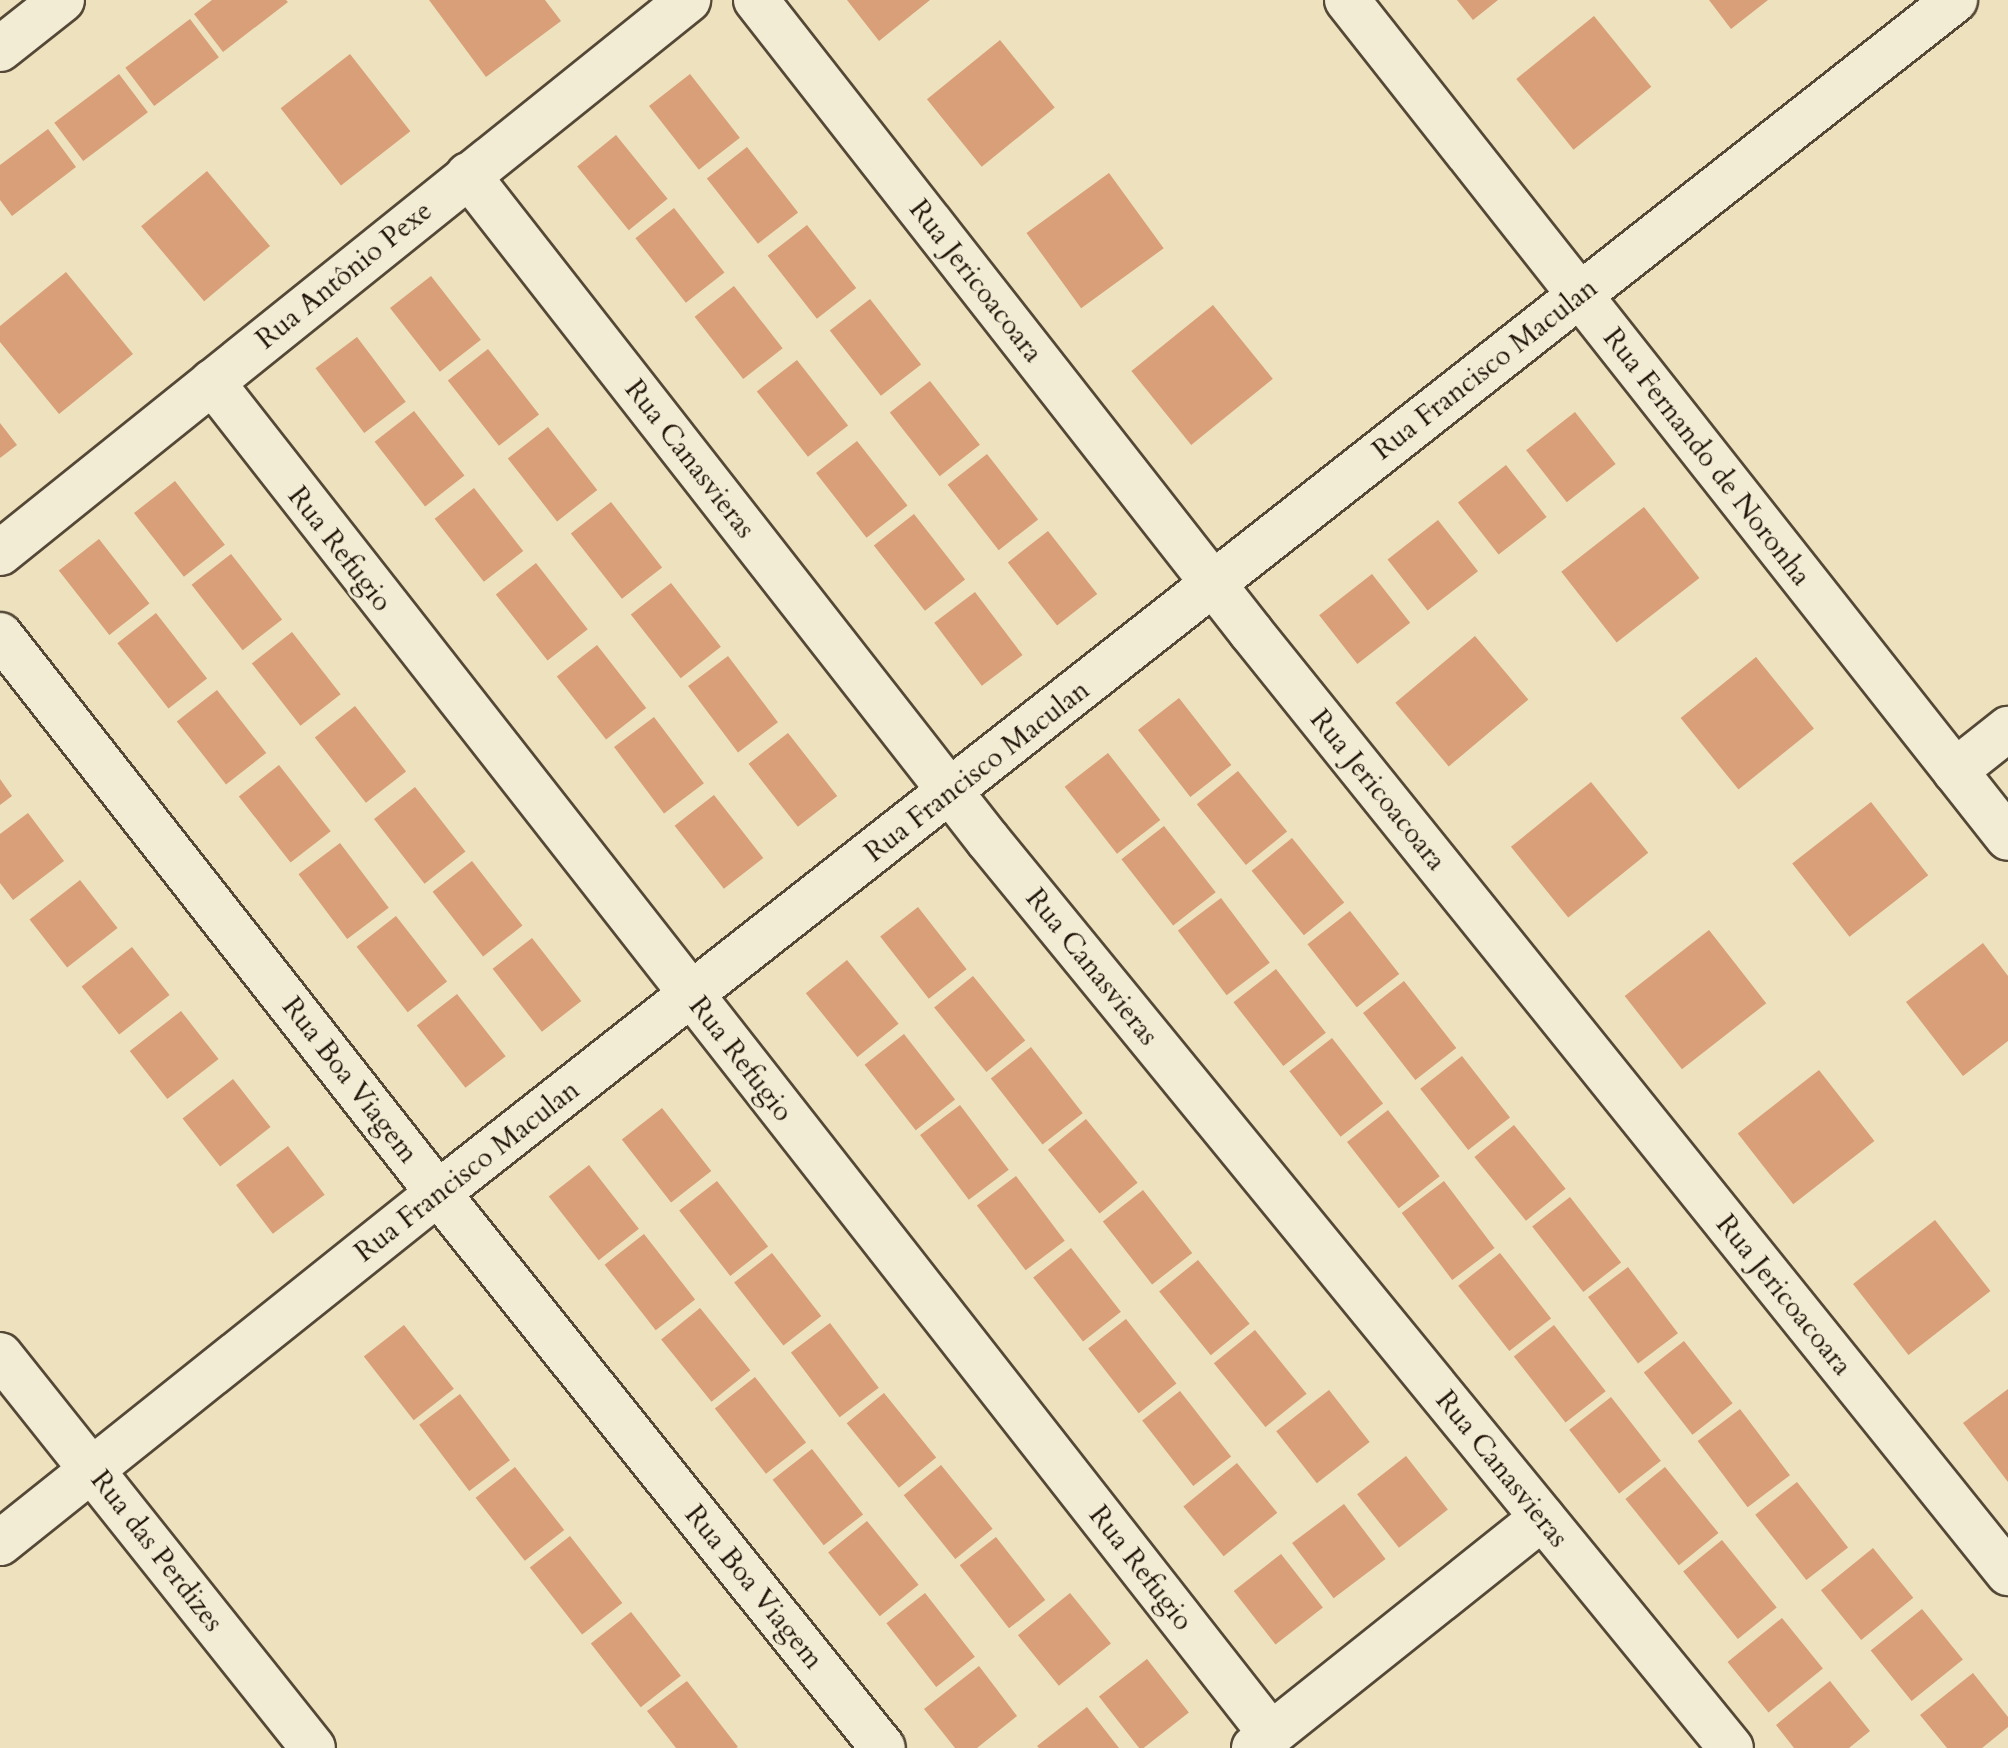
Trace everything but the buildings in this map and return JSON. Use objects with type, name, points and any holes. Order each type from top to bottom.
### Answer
[{"type":"street","points":[[0,49],[62,0]]},
{"type":"street","name":"Rua Antônio Pexe","points":[[0,553],[688,0]]},
{"type":"street","name":"Rua Jericoacoara","points":[[756,0],[1213,583],[2008,1573]]},
{"type":"street","name":"Rua Fernando de Noronha","points":[[1347,0],[2008,838]]},
{"type":"street","name":"Rua Francisco Maculan","points":[[0,1543],[438,1193],[1579,296],[1945,3]]},
{"type":"street","name":"Rua Canasvieras","points":[[468,175],[951,792],[1731,1748]]},
{"type":"street","name":"Rua Refugio","points":[[212,382],[691,995],[1262,1741]]},
{"type":"street","name":"Rua Boa Viagem","points":[[0,635],[438,1193],[883,1748]]},
{"type":"street","points":[[1955,771],[2008,729]]},
{"type":"street","name":"Rua das Perdizes","points":[[0,1355],[313,1748]]},
{"type":"street","points":[[1262,1741],[1542,1518]]}]
